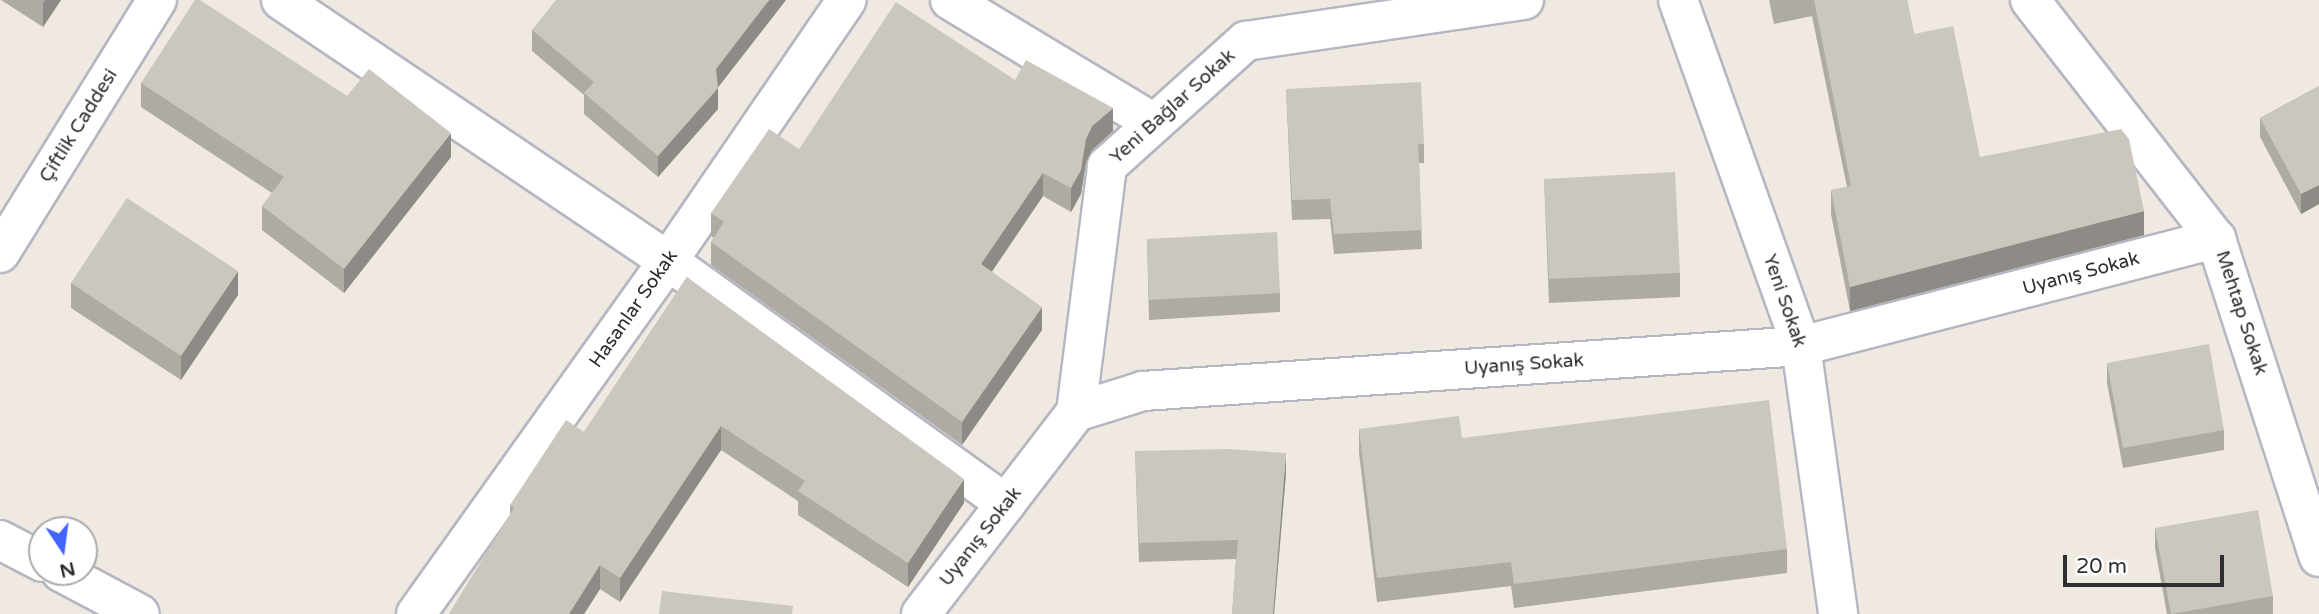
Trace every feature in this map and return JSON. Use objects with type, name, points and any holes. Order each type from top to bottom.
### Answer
[{"type":"street","name":"Çiftlik Caddesi","points":[[0,253],[157,0]]},
{"type":"street","points":[[281,0],[668,261],[1006,505]]},
{"type":"street","name":"Hasanlar Sokak","points":[[416,614],[668,261],[847,0]]},
{"type":"street","points":[[950,0],[1154,123]]},
{"type":"street","name":"Yeni Bağlar Sokak","points":[[1076,412],[1107,166],[1246,41],[1524,0]]},
{"type":"street","name":"Yeni Sokak","points":[[1678,0],[1801,346],[1838,614]]},
{"type":"street","name":"Mehtap Sokak","points":[[2030,0],[2216,239],[2319,557]]},
{"type":"street","name":"Uyanış Sokak","points":[[921,614],[1076,412],[1143,391],[1801,346],[2216,239]]},
{"type":"street","points":[[0,540],[28,555]]},
{"type":"street","points":[[87,586],[137,613]]},
{"type":"building","points":[[195,0],[200,0],[347,96],[369,69],[451,133],[344,269],[262,206],[284,177],[141,83]]},
{"type":"building","points":[[556,0],[769,0],[716,69],[718,88],[658,156],[584,93],[594,82],[532,30]]},
{"type":"building","points":[[1814,0],[1907,0],[1914,34],[1953,26],[1980,157],[2121,129],[2129,139],[2144,211],[1850,287],[1831,190],[1851,186]]},
{"type":"building","points":[[896,2],[1015,80],[1026,60],[1113,108],[1092,126],[1086,139],[1081,170],[1071,188],[1043,173],[981,264],[1042,307],[962,422],[711,242],[724,222],[711,213],[769,129],[799,149]]},
{"type":"building","points":[[1421,82],[1424,144],[1418,144],[1422,230],[1334,234],[1330,199],[1292,200],[1286,89]]},
{"type":"building","points":[[2319,86],[2319,185],[2301,194],[2260,118]]},
{"type":"building","points":[[1675,172],[1680,273],[1549,279],[1544,179]]},
{"type":"building","points":[[127,198],[238,271],[181,356],[71,283]]},
{"type":"building","points":[[1277,232],[1280,293],[1149,300],[1147,239]]},
{"type":"building","points":[[687,277],[964,479],[908,563],[798,491],[805,481],[721,426],[620,578],[600,565],[569,614],[449,614],[514,508],[510,505],[566,420],[584,432]]},
{"type":"building","points":[[2209,344],[2224,430],[2123,448],[2107,363]]},
{"type":"building","points":[[1769,400],[1787,549],[1514,584],[1511,562],[1377,578],[1359,429],[1459,416],[1462,438]]},
{"type":"building","points":[[1228,449],[1286,453],[1273,614],[1232,614],[1238,540],[1139,543],[1135,451]]},
{"type":"building","points":[[2258,510],[2273,596],[2171,614],[2155,528]]},
{"type":"building","points":[[662,591],[793,606],[792,614],[659,614]]}]
